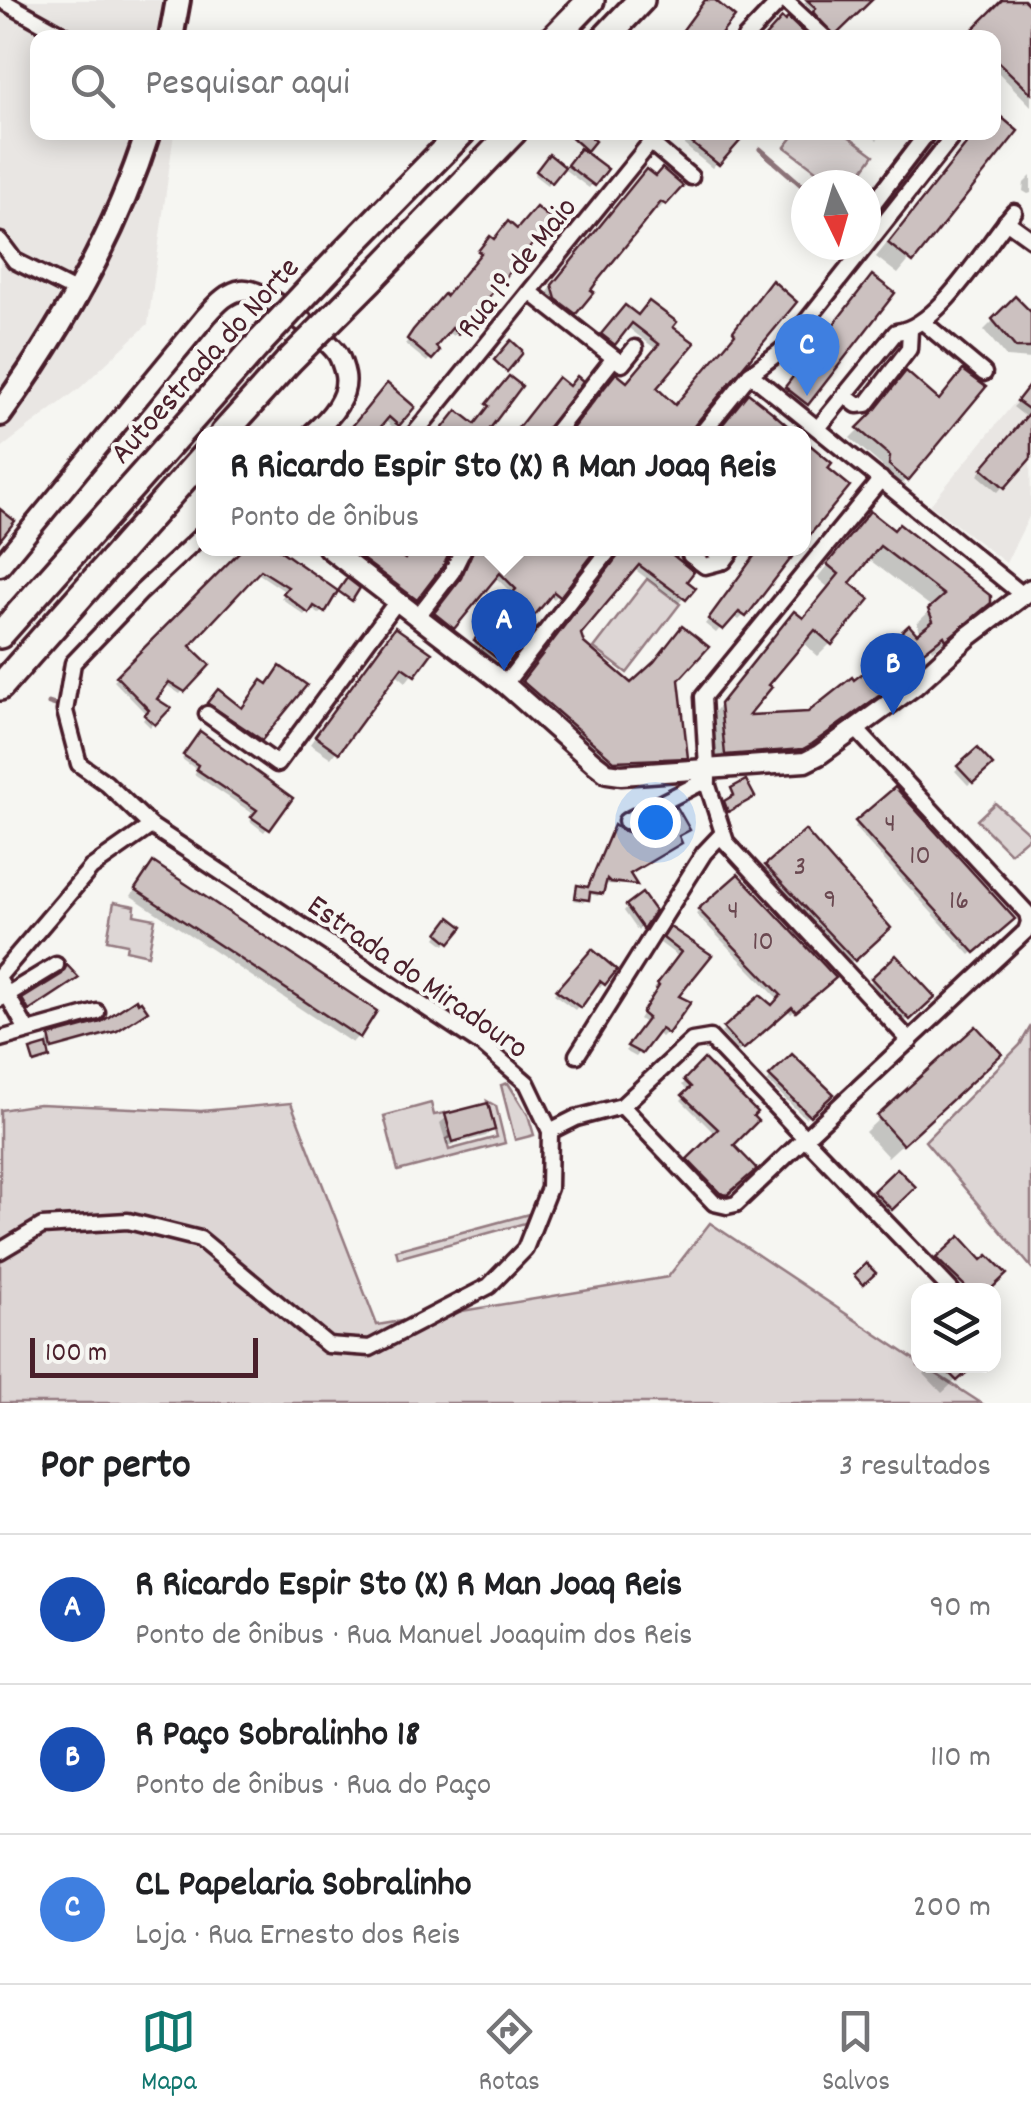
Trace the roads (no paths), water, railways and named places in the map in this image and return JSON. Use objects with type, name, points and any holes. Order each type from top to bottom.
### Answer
[{"type":"highway","points":[[562,30],[591,0]]},
{"type":"highway","points":[[613,30],[641,0]]},
{"type":"highway","name":"Autoestrada do Norte","points":[[0,635],[262,340],[454,140]]},
{"type":"highway","name":"Autoestrada do Norte","points":[[231,426],[288,362],[505,140]]},
{"type":"highway","name":"Autoestrada do Norte","points":[[0,687],[196,465]]},
{"type":"main road","points":[[172,30],[178,0]]},
{"type":"main road","points":[[0,414],[80,293],[136,172],[146,140]]},
{"type":"street","points":[[1,0],[55,30]]},
{"type":"street","points":[[753,30],[783,0],[817,30]]},
{"type":"street","name":"Rua 1º de Maio","points":[[421,426],[652,140]]},
{"type":"street","points":[[657,140],[692,177]]},
{"type":"street","points":[[881,193],[922,140]]},
{"type":"street","points":[[881,223],[949,140]]},
{"type":"street","points":[[818,428],[896,332],[916,326],[948,296],[1010,216],[1031,239]]},
{"type":"street","points":[[0,241],[16,261],[80,293]]},
{"type":"street","points":[[708,426],[750,374],[786,347],[852,260]]},
{"type":"street","points":[[0,566],[206,316],[221,300],[241,290],[256,290],[273,299],[337,353],[345,374],[345,390],[338,406],[321,426]]},
{"type":"street","points":[[530,292],[622,364],[635,348]]},
{"type":"street","points":[[916,326],[984,373]]},
{"type":"street","points":[[845,396],[857,406],[867,404],[910,350],[916,326]]},
{"type":"street","points":[[561,426],[614,358]]},
{"type":"street","points":[[339,556],[504,684],[606,773],[707,774],[805,762],[856,729],[1028,592],[750,374]]},
{"type":"street","points":[[880,479],[703,697],[707,774],[722,834],[735,854],[910,1042]]},
{"type":"street","name":"Estrada do Miradouro","points":[[0,1251],[42,1226],[128,1222],[200,1239],[328,1345],[370,1348],[489,1286],[525,1249],[549,1188],[550,1130],[526,1084],[484,1046],[151,826],[106,783],[79,764],[65,711],[73,664],[196,541]]},
{"type":"street","points":[[418,616],[460,556]]},
{"type":"street","points":[[504,684],[605,556]]},
{"type":"street","points":[[692,556],[705,566],[724,561],[728,556]]},
{"type":"street","points":[[719,556],[724,561]]},
{"type":"street","points":[[207,714],[277,764],[398,601]]},
{"type":"street","points":[[622,1106],[714,1203],[736,1204],[1026,931],[1027,913],[856,729]]},
{"type":"street","points":[[626,821],[707,774]]},
{"type":"street","points":[[2,988],[91,868],[151,826]]},
{"type":"street","points":[[577,1055],[704,853],[722,834]]},
{"type":"street","points":[[2,988],[56,965]]},
{"type":"street","points":[[2,988],[28,1030]]},
{"type":"street","points":[[0,1039],[97,1012]]},
{"type":"street","points":[[550,1130],[576,1118],[622,1106],[692,1042],[710,1038],[943,1283]]},
{"type":"waterway","points":[[760,149],[791,176]]},
{"type":"waterway","points":[[49,703],[58,706]]},
{"type":"place","name":"CL Papelaria Sobralinho","points":[[807,396]]},
{"type":"place","name":"R Ricardo Espir Sto (X) R Man Joaq Reis","points":[[504,671]]},
{"type":"place","name":"R Paço Sobralinho 18","points":[[893,715]]}]
